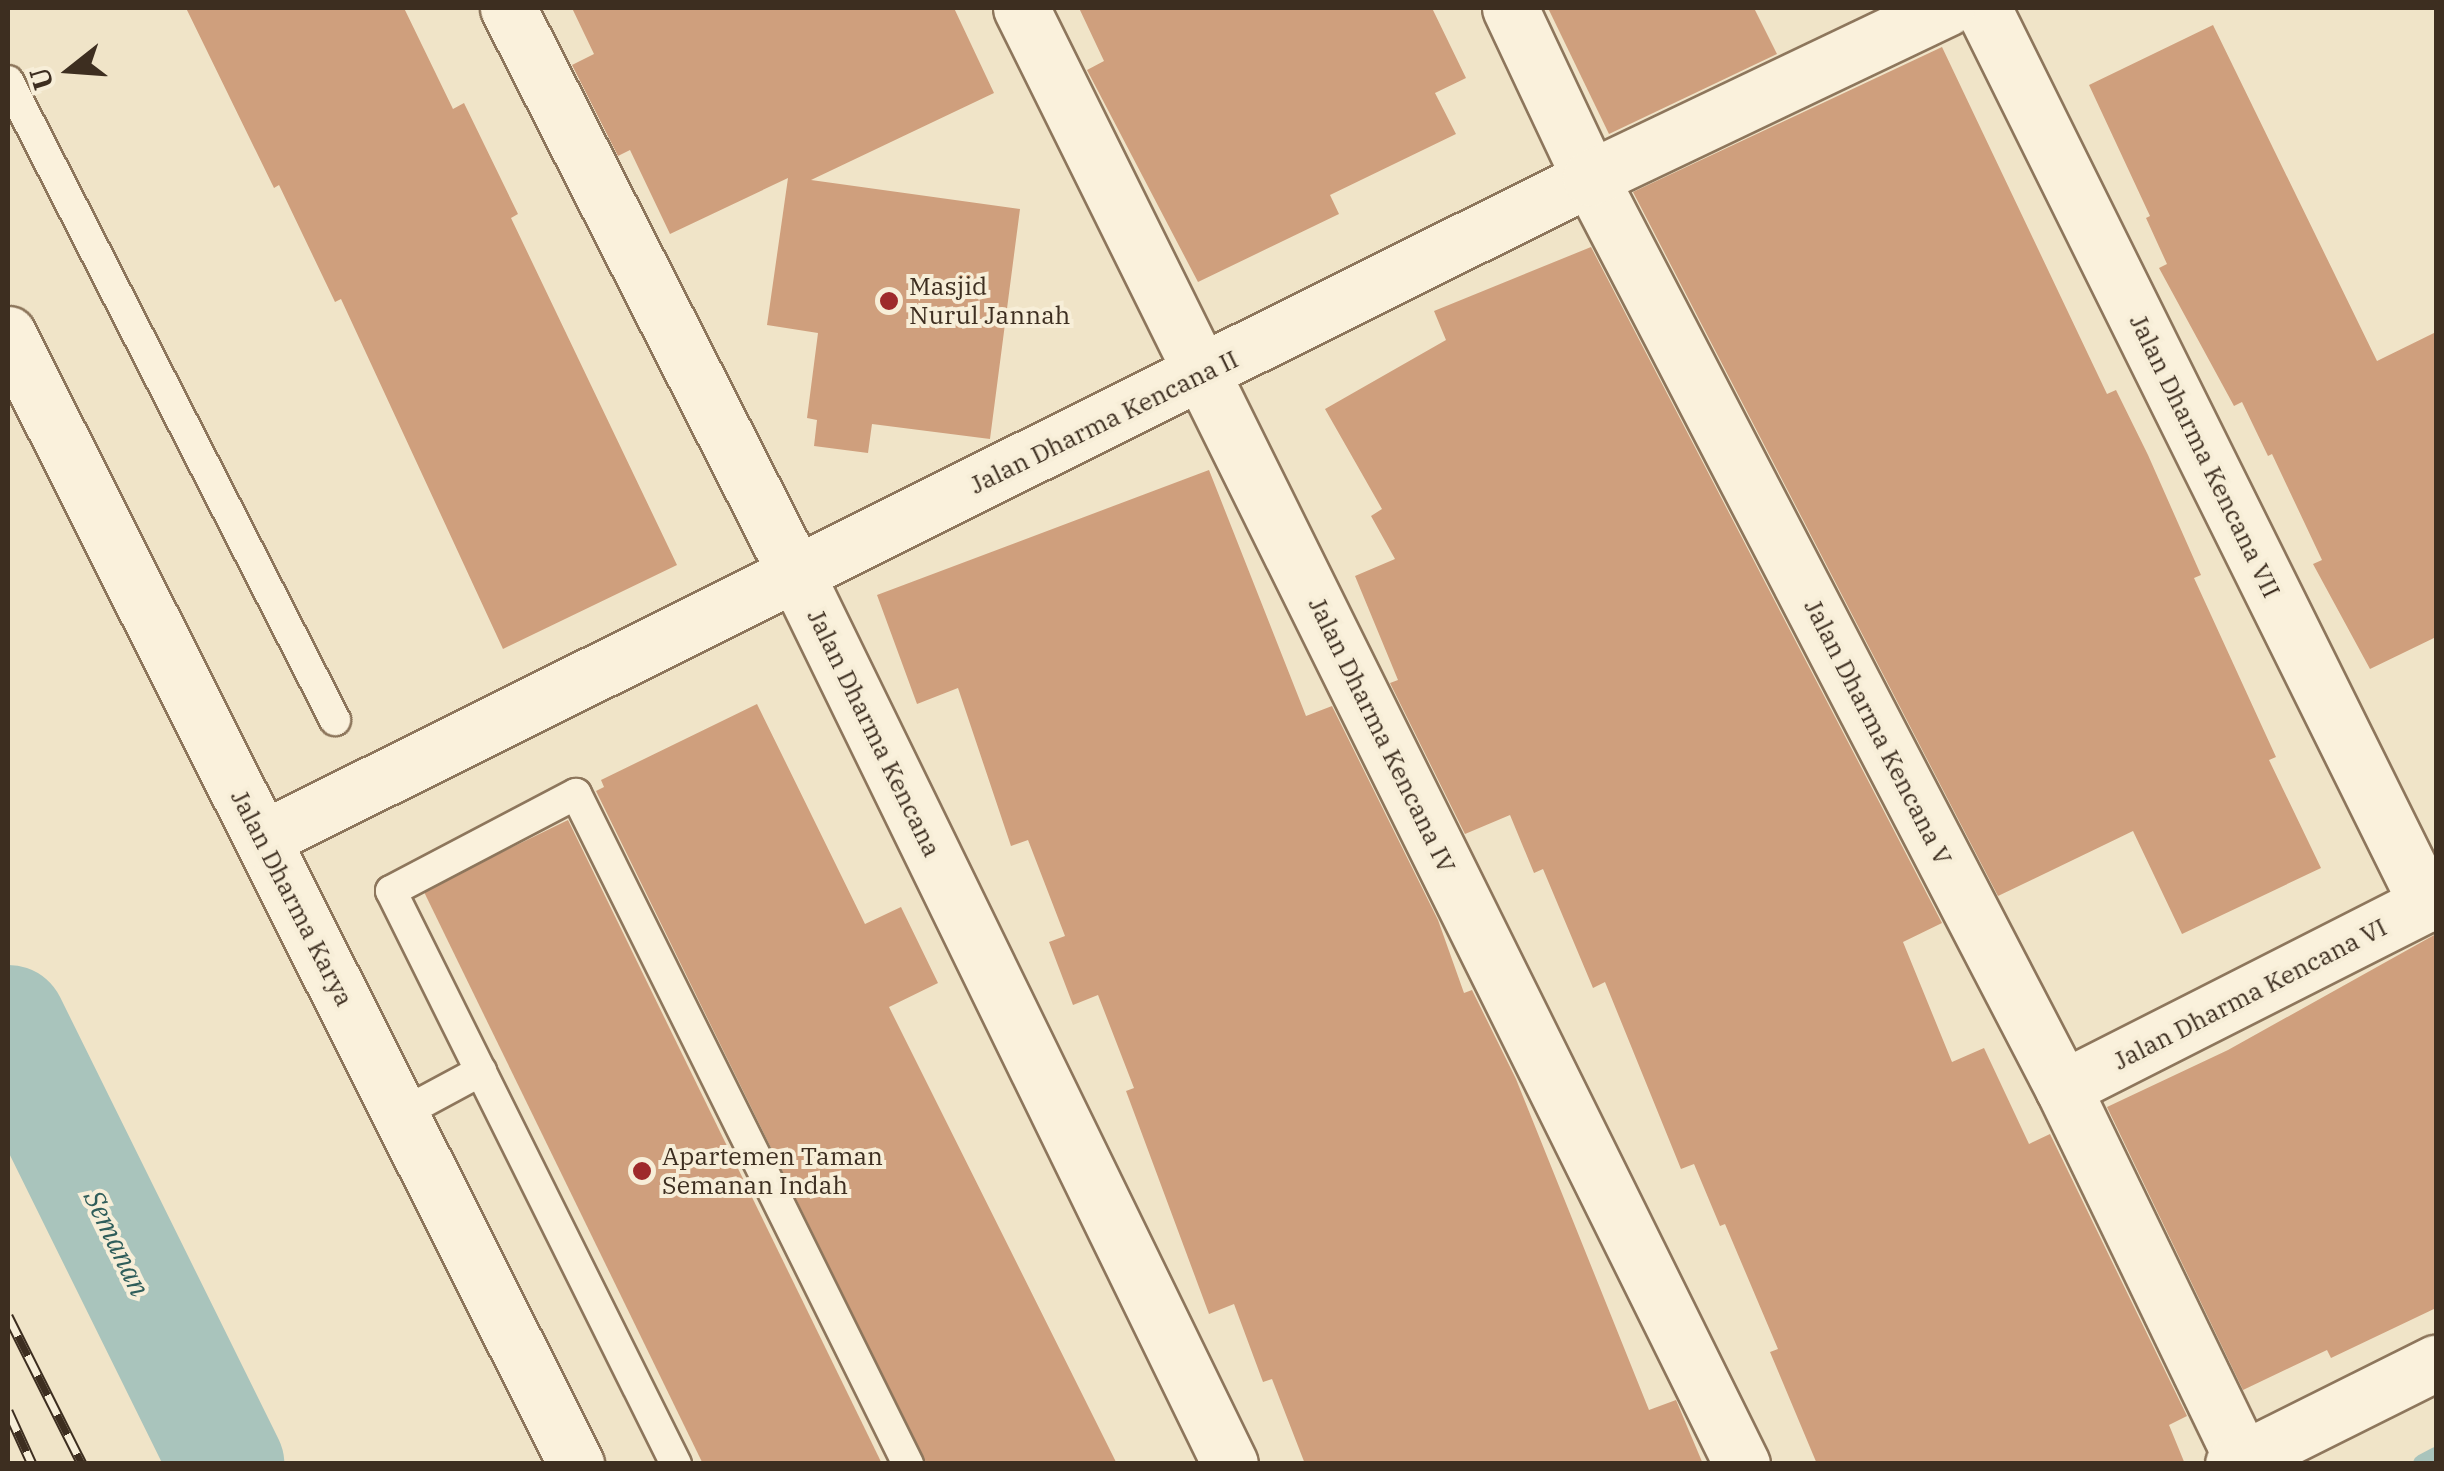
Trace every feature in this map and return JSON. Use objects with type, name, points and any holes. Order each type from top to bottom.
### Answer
[{"type":"street","name":"Jalan Dharma Kencana","points":[[508,8],[796,574],[1230,1464]]},
{"type":"street","name":"Jalan Dharma Kencana IV","points":[[1022,8],[1742,1464]]},
{"type":"street","name":"Jalan Dharma Kencana V","points":[[1510,8],[1590,178],[2063,1088],[2238,1461]]},
{"type":"street","name":"Jalan Dharma Kencana II","points":[[262,839],[1590,178],[1948,8]]},
{"type":"street","name":"Jalan Dharma Kencana VII","points":[[1983,8],[2432,902]]},
{"type":"street","name":"Jalan Dharma Karya","points":[[8,334],[576,1464]]},
{"type":"street","name":"Jalan Dharma Kencana VI","points":[[2063,1088],[2432,902]]},
{"type":"street","points":[[2238,1461],[2436,1363]]},
{"type":"lane","points":[[8,81],[335,720]]},
{"type":"lane","points":[[676,1464],[391,891],[576,794],[908,1464]]},
{"type":"lane","points":[[401,1114],[481,1071]]},
{"type":"building","points":[[186,8],[404,8],[453,109],[464,103],[518,214],[511,218],[677,565],[503,649],[341,299],[335,302],[279,185],[274,188]]},
{"type":"building","points":[[572,8],[954,8],[994,93],[811,180],[1020,209],[990,439],[872,424],[868,453],[814,446],[817,420],[807,418],[818,333],[767,325],[788,178],[670,234],[630,150],[618,156],[572,65],[594,54]]},
{"type":"building","points":[[1079,8],[1432,8],[1466,78],[1435,93],[1456,134],[1330,195],[1339,214],[1198,282],[1087,70],[1104,61]]},
{"type":"building","points":[[1548,8],[1754,8],[1777,54],[1609,134]]},
{"type":"building","points":[[2213,25],[2377,361],[2436,332],[2436,637],[2370,669],[2313,564],[2322,560],[2272,454],[2268,456],[2242,402],[2234,406],[2159,268],[2167,264],[2146,218],[2150,216],[2089,85]]},
{"type":"building","points":[[1942,47],[2107,394],[2116,390],[2148,455],[2201,575],[2194,578],[2276,757],[2269,760],[2321,868],[2182,934],[2133,831],[1998,896],[1633,192]]},
{"type":"building","points":[[1591,247],[1942,923],[1903,942],[1952,1062],[1984,1048],[2029,1144],[2050,1134],[2187,1416],[2169,1425],[2185,1464],[1817,1464],[1770,1352],[1778,1349],[1725,1224],[1720,1226],[1694,1164],[1681,1169],[1605,982],[1593,988],[1543,869],[1534,873],[1510,815],[1465,834],[1390,683],[1398,680],[1355,576],[1395,559],[1371,516],[1382,509],[1325,409],[1446,340],[1434,311]]},
{"type":"building","points":[[1209,470],[1306,716],[1332,706],[1438,920],[1464,993],[1472,990],[1516,1079],[1649,1410],[1676,1400],[1703,1464],[1305,1464],[1272,1379],[1263,1382],[1234,1304],[1209,1314],[1126,1091],[1134,1088],[1098,995],[1073,1005],[1049,942],[1065,936],[1028,840],[1011,846],[958,688],[917,704],[877,595]]},
{"type":"building","points":[[757,704],[865,924],[901,907],[938,983],[889,1007],[1117,1464],[926,1464],[596,791],[604,787],[601,780]]},
{"type":"building","name":"Apartemen Taman Semanan Indah","points":[[568,820],[882,1464],[703,1464],[423,891]]},
{"type":"building","points":[[2436,934],[2436,1308],[2331,1358],[2327,1350],[2243,1390],[2107,1107],[2228,1050]]},
{"type":"waterway","name":"Semanan","points":[[8,1022],[226,1464]]},
{"type":"waterway","points":[[2423,1464],[2436,1457]]},
{"type":"railway","points":[[8,1316],[82,1464]]},
{"type":"railway","points":[[8,1411],[32,1464]]},
{"type":"place","name":"Masjid Nurul Jannah","points":[[889,301]]},
{"type":"place","name":"Apartemen Taman Semanan Indah","points":[[642,1171]]}]
